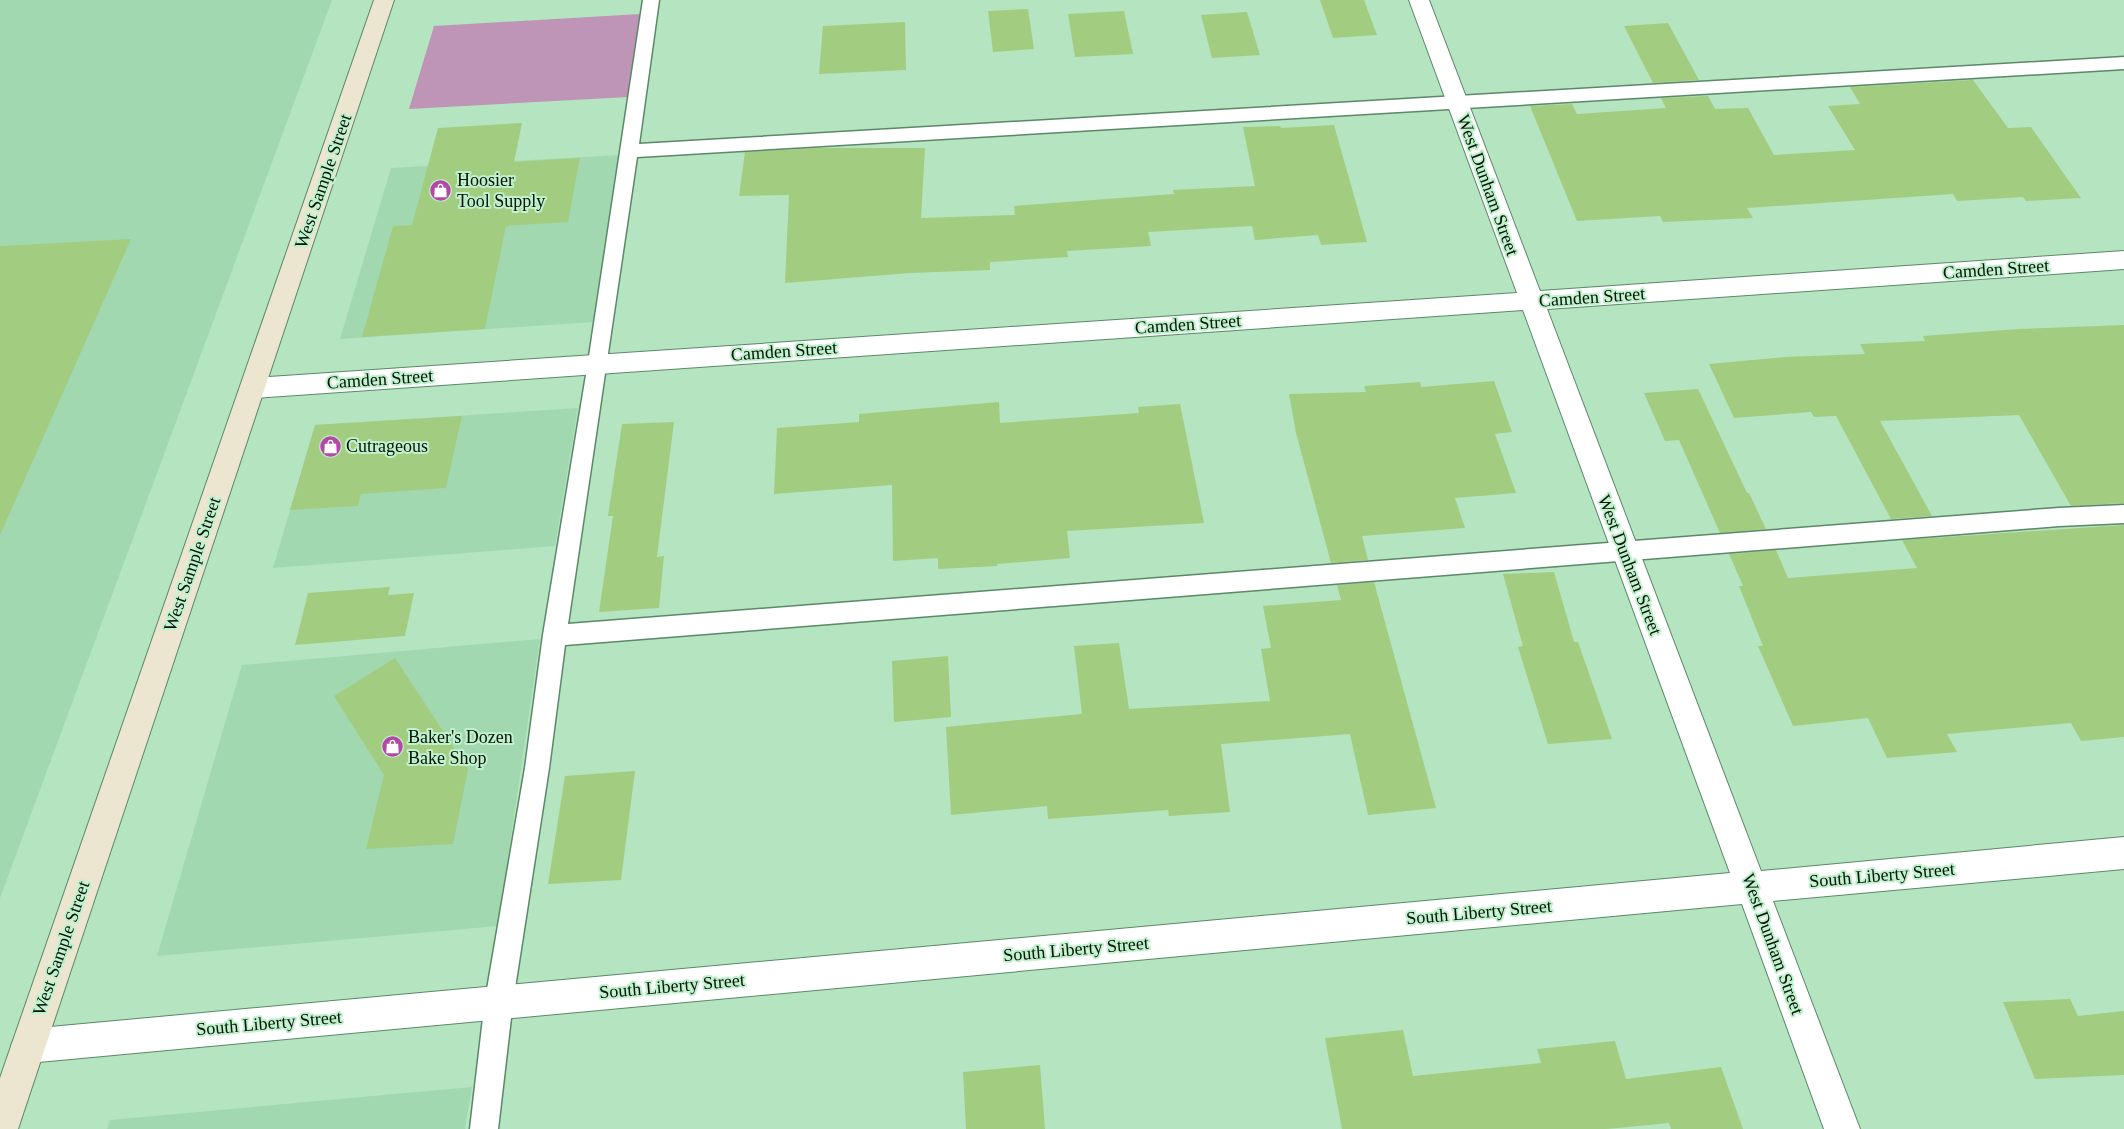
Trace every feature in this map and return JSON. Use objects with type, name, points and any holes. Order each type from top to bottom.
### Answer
[{"type":"main road","name":"West Sample Street","points":[[0,1129],[253,388],[389,0]]},
{"type":"street","name":"West Dunham Street","points":[[1419,0],[1530,301],[1842,1129]]},
{"type":"street","name":"Camden Street","points":[[253,388],[2124,260]]},
{"type":"street","name":"South Liberty Street","points":[[28,1046],[500,1001],[2124,853]]},
{"type":"lane","points":[[484,1129],[500,1001],[537,768],[555,635],[598,363],[651,0]]},
{"type":"lane","points":[[630,151],[2124,64]]},
{"type":"lane","points":[[555,635],[1625,553],[2059,517],[2124,514]]},
{"type":"shaded area","points":[[0,0],[332,0],[0,898]]},
{"type":"shaded area","points":[[640,14],[629,97],[409,109],[434,26]]},
{"type":"shaded area","points":[[620,155],[594,322],[340,339],[391,168]]},
{"type":"shaded area","points":[[578,408],[555,546],[273,568],[315,425]]},
{"type":"shaded area","points":[[540,639],[498,926],[157,956],[242,665]]},
{"type":"shaded area","points":[[472,1087],[465,1129],[107,1129],[110,1120]]},
{"type":"building","points":[[1320,0],[1364,0],[1377,35],[1333,38]]},
{"type":"building","points":[[1028,9],[1034,49],[993,52],[988,11]]},
{"type":"building","points":[[1124,11],[1133,54],[1075,57],[1068,14]]},
{"type":"building","points":[[1247,12],[1260,55],[1212,58],[1201,15]]},
{"type":"building","points":[[905,22],[906,70],[819,74],[823,26]]},
{"type":"building","points":[[1668,23],[1699,80],[1653,83],[1624,26]]},
{"type":"building","points":[[1973,80],[2008,128],[2031,127],[2081,198],[2026,201],[2023,197],[1957,201],[1953,194],[1747,208],[1753,218],[1663,222],[1660,216],[1577,221],[1530,106],[1572,104],[1577,114],[1666,108],[1661,98],[1708,96],[1715,109],[1748,108],[1774,155],[1855,150],[1828,106],[1860,104],[1850,87]]},
{"type":"building","points":[[522,123],[514,162],[580,158],[568,222],[506,226],[485,329],[362,337],[393,226],[412,225],[438,128]]},
{"type":"building","points":[[1334,125],[1367,242],[1321,245],[1318,235],[1255,240],[1252,226],[1148,232],[1151,246],[1067,251],[1068,257],[990,262],[990,270],[910,273],[785,283],[789,195],[739,196],[745,152],[817,148],[925,148],[921,218],[1015,215],[1014,206],[1174,194],[1173,190],[1255,186],[1243,127],[1280,126],[1281,128]]},
{"type":"building","points":[[131,239],[0,535],[0,246]]},
{"type":"building","points":[[2124,325],[2124,503],[2071,506],[2019,415],[1880,421],[1932,516],[1891,519],[1836,416],[1814,417],[1811,412],[1734,418],[1709,364],[1785,357],[1865,354],[1860,344],[1925,341],[1923,336],[2019,329]]},
{"type":"building","points":[[1494,381],[1512,432],[1495,434],[1516,493],[1455,498],[1465,528],[1362,536],[1368,560],[1331,563],[1296,433],[1289,394],[1366,392],[1364,386],[1420,382],[1421,387]]},
{"type":"building","points":[[1698,389],[1766,529],[1720,533],[1679,440],[1665,441],[1644,393]]},
{"type":"building","points":[[999,402],[1000,423],[1139,413],[1138,407],[1180,404],[1204,523],[1067,531],[1070,558],[997,564],[997,566],[938,569],[938,558],[893,561],[892,485],[774,494],[777,428],[859,422],[859,414]]},
{"type":"building","points":[[462,416],[446,488],[361,494],[358,506],[290,510],[315,425]]},
{"type":"building","points":[[674,422],[657,557],[664,556],[659,608],[599,612],[613,516],[608,516],[622,424]]},
{"type":"building","points":[[2124,525],[2124,737],[2081,741],[2071,723],[1947,734],[1957,752],[1887,758],[1868,718],[1793,726],[1758,646],[1763,646],[1739,586],[1743,586],[1729,554],[1776,550],[1788,578],[1917,568],[1902,540]]},
{"type":"building","points":[[1554,572],[1574,642],[1578,642],[1612,739],[1548,744],[1518,647],[1523,646],[1503,574]]},
{"type":"building","points":[[1374,582],[1436,808],[1368,815],[1350,734],[1221,744],[1230,812],[1169,816],[1168,810],[1048,819],[1047,806],[951,815],[946,727],[1082,714],[1074,646],[1119,643],[1129,709],[1270,701],[1261,649],[1271,648],[1263,606],[1341,600],[1337,585]]},
{"type":"building","points":[[390,587],[388,595],[414,593],[405,636],[295,645],[308,593]]},
{"type":"building","points":[[948,656],[951,717],[894,722],[892,661]]},
{"type":"building","points":[[395,658],[468,769],[453,844],[366,849],[384,775],[334,696]]},
{"type":"building","points":[[635,771],[621,880],[548,884],[565,776]]},
{"type":"building","points":[[2070,999],[2078,1016],[2124,1011],[2124,1075],[2035,1079],[2003,1002]]},
{"type":"building","points":[[1403,1030],[1413,1076],[1541,1063],[1537,1049],[1615,1041],[1626,1079],[1721,1067],[1743,1129],[1671,1129],[1669,1123],[1607,1129],[1342,1129],[1325,1038]]},
{"type":"building","points":[[1040,1065],[1045,1129],[966,1129],[963,1072]]},
{"type":"place","name":"Hoosier Tool Supply","points":[[441,190]]},
{"type":"place","name":"Cutrageous","points":[[330,446]]},
{"type":"place","name":"Baker's Dozen Bake Shop","points":[[392,747]]}]
